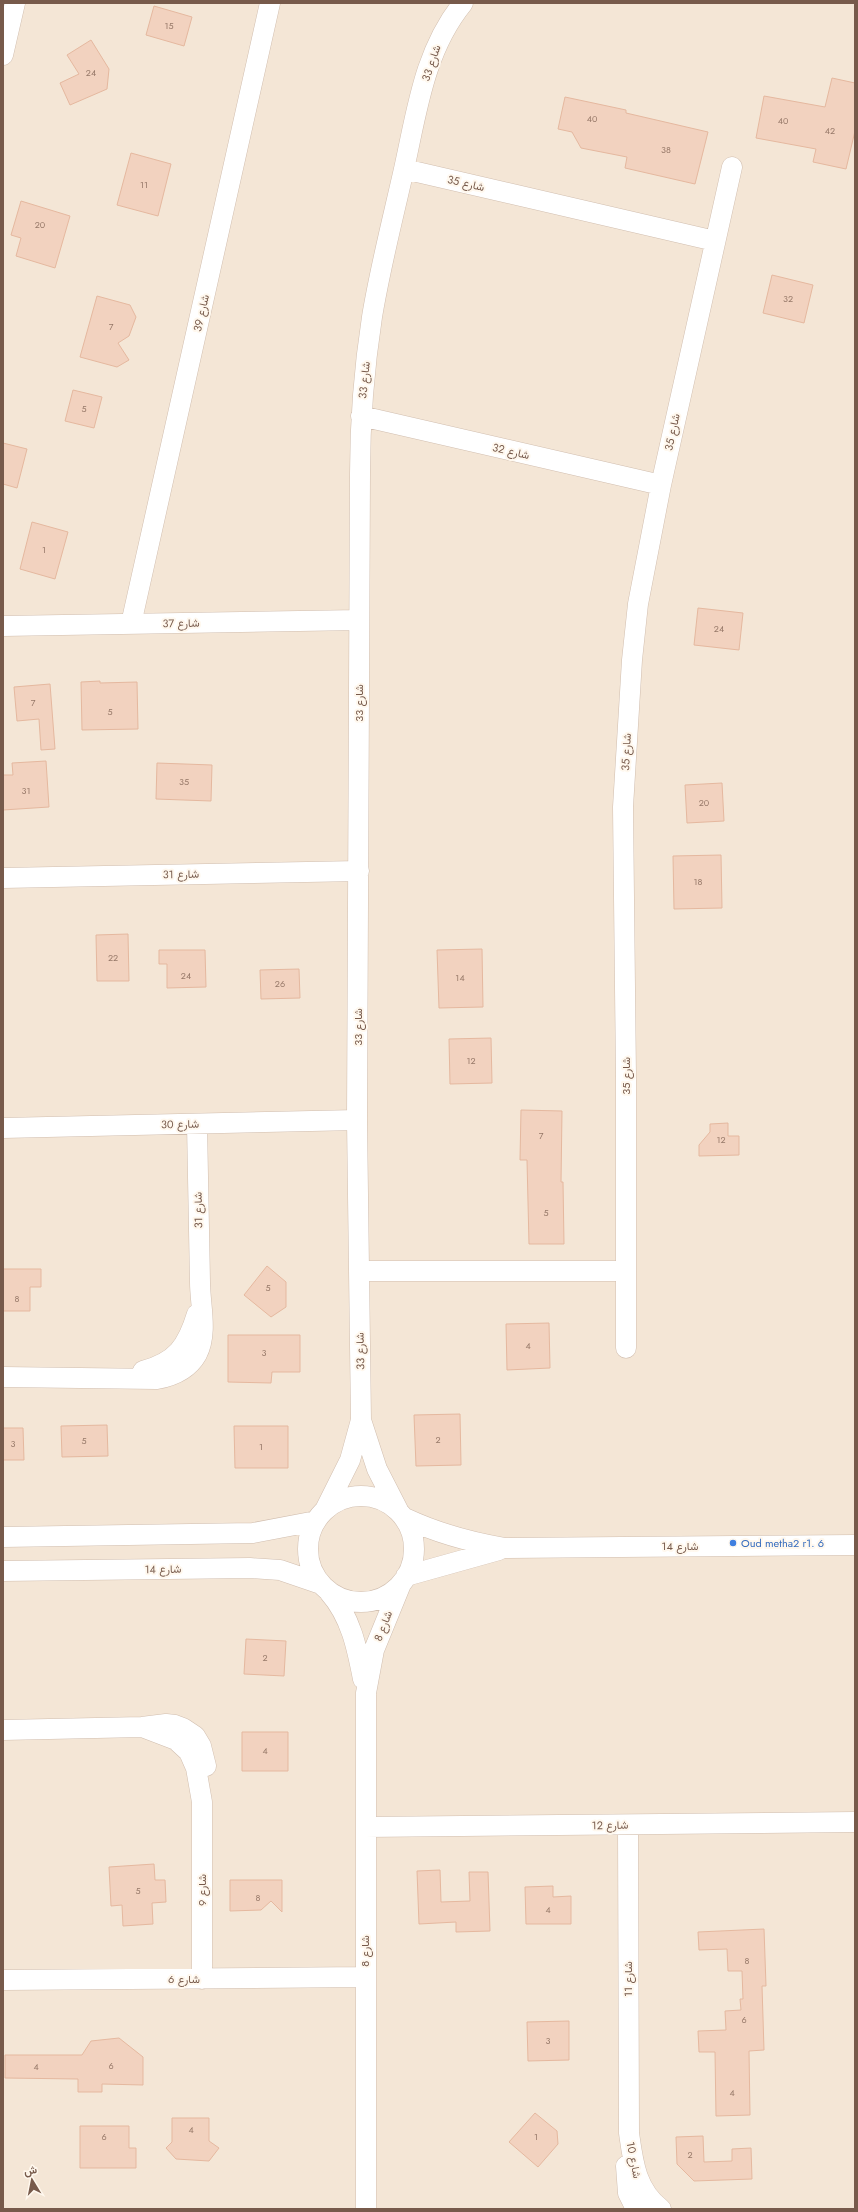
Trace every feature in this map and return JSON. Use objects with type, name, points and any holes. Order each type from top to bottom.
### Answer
[{"type":"street","points":[[3,55],[15,3]]},
{"type":"street","name":"شارع 39","points":[[131,624],[270,3]]},
{"type":"street","name":"شارع 33","points":[[321,1514],[350,1460],[361,1420],[357,1120],[361,416],[372,316],[427,67],[443,31],[463,3]]},
{"type":"street","name":"شارع 35","points":[[626,1348],[626,1078],[623,807],[625,762],[638,604],[661,485],[732,167]]},
{"type":"street","name":"شارع 35","points":[[404,169],[715,241]]},
{"type":"street","name":"شارع 32","points":[[361,416],[661,485]]},
{"type":"street","name":"شارع 37","points":[[3,626],[359,620]]},
{"type":"street","name":"شارع 31","points":[[3,878],[358,871]]},
{"type":"street","name":"شارع 30","points":[[3,1128],[357,1120]]},
{"type":"street","name":"شارع 31","points":[[3,1377],[115,1378],[154,1368],[170,1361],[182,1349],[188,1338],[198,1311],[200,1296],[197,1124]]},
{"type":"street","points":[[359,1271],[626,1271]]},
{"type":"street","name":"شارع 33","points":[[361,1420],[377,1469],[402,1514]]},
{"type":"street","points":[[3,1537],[253,1533],[321,1514],[340,1500],[355,1496],[371,1496],[386,1501],[402,1514],[412,1532],[414,1547],[413,1562],[403,1580],[388,1594],[373,1600],[362,1601],[342,1598],[325,1587],[313,1573],[309,1560],[308,1546],[310,1533],[321,1514]]},
{"type":"street","name":"شارع 14","points":[[402,1514],[440,1533],[505,1548],[855,1545]]},
{"type":"street","name":"شارع 14","points":[[403,1580],[505,1548]]},
{"type":"street","name":"شارع 14","points":[[3,1571],[250,1568],[280,1570],[325,1587]]},
{"type":"street","name":"شارع 8","points":[[366,2209],[366,1693],[374,1650],[403,1580]]},
{"type":"street","name":"شارع 8","points":[[325,1587],[344,1614],[355,1641],[366,1693]]},
{"type":"street","name":"شارع 9","points":[[3,1730],[142,1727],[168,1735],[184,1745],[190,1752],[196,1768],[202,1802],[202,1979]]},
{"type":"street","name":"شارع 12","points":[[366,1827],[855,1822]]},
{"type":"street","name":"شارع 11","points":[[628,1825],[629,2133]]},
{"type":"street","name":"شارع 6","points":[[3,1980],[365,1977]]},
{"type":"street","name":"شارع 10","points":[[629,2133],[626,2157],[627,2186],[636,2209]]},
{"type":"street","name":"شارع 10","points":[[629,2133],[638,2180],[645,2193],[661,2209]]},
{"type":"shaded area","points":[[3,3],[855,3],[855,2209],[3,2209]]},
{"type":"building","points":[[154,6],[192,17],[184,46],[146,35]]},
{"type":"building","points":[[91,40],[109,69],[107,89],[70,105],[60,83],[79,74],[67,55]]},
{"type":"building","points":[[832,78],[855,83],[855,131],[846,169],[813,162],[816,149],[756,138],[764,96],[825,107]]},
{"type":"building","points":[[565,97],[626,110],[626,113],[708,132],[695,184],[625,168],[627,157],[581,148],[572,132],[558,129]]},
{"type":"building","points":[[131,153],[171,164],[158,216],[117,205]]},
{"type":"building","points":[[21,201],[70,216],[55,268],[16,256],[21,238],[11,235]]},
{"type":"building","points":[[772,275],[813,285],[804,323],[763,313]]},
{"type":"building","points":[[97,296],[130,305],[136,317],[129,336],[118,343],[129,360],[117,367],[80,357]]},
{"type":"building","points":[[73,390],[102,397],[94,428],[65,421]]},
{"type":"building","points":[[3,443],[27,449],[17,488],[3,484]]},
{"type":"building","points":[[32,522],[68,532],[55,579],[20,569]]},
{"type":"building","points":[[698,608],[743,613],[739,650],[694,645]]},
{"type":"building","points":[[100,681],[100,683],[137,682],[138,729],[82,730],[81,682]]},
{"type":"building","points":[[50,684],[55,749],[41,750],[39,719],[17,721],[14,687]]},
{"type":"building","points":[[46,761],[49,807],[3,810],[3,775],[13,775],[12,763]]},
{"type":"building","points":[[157,763],[212,765],[211,801],[156,799]]},
{"type":"building","points":[[722,783],[724,821],[687,823],[685,785]]},
{"type":"building","points":[[721,855],[722,908],[674,909],[673,856]]},
{"type":"building","points":[[128,934],[129,981],[97,981],[96,935]]},
{"type":"building","points":[[482,949],[483,1007],[439,1008],[437,950]]},
{"type":"building","points":[[159,950],[205,950],[206,987],[167,988],[167,964],[159,964]]},
{"type":"building","points":[[299,969],[300,998],[261,999],[260,970]]},
{"type":"building","points":[[491,1038],[492,1083],[450,1084],[449,1039]]},
{"type":"building","points":[[521,1110],[562,1111],[561,1182],[563,1182],[564,1244],[529,1244],[527,1160],[520,1160]]},
{"type":"building","points":[[728,1123],[728,1136],[739,1136],[739,1155],[699,1156],[699,1145],[710,1132],[710,1124]]},
{"type":"building","points":[[267,1266],[286,1282],[286,1307],[271,1317],[244,1295]]},
{"type":"building","points":[[3,1269],[41,1269],[41,1287],[30,1287],[30,1311],[3,1311]]},
{"type":"building","points":[[549,1323],[550,1368],[507,1370],[506,1324]]},
{"type":"building","points":[[228,1335],[300,1335],[300,1372],[272,1372],[271,1383],[228,1382]]},
{"type":"building","points":[[460,1414],[461,1465],[416,1466],[414,1415]]},
{"type":"building","points":[[107,1425],[108,1456],[62,1457],[61,1426]]},
{"type":"building","points":[[234,1426],[288,1426],[288,1468],[235,1468]]},
{"type":"building","points":[[3,1428],[23,1428],[24,1460],[3,1460]]},
{"type":"building","points":[[246,1639],[286,1641],[284,1676],[244,1674]]},
{"type":"building","points":[[242,1732],[288,1732],[288,1771],[242,1771]]},
{"type":"building","points":[[154,1864],[155,1880],[165,1880],[166,1902],[152,1903],[153,1924],[123,1926],[122,1905],[111,1906],[109,1867]]},
{"type":"building","points":[[440,1870],[441,1902],[470,1901],[469,1872],[488,1872],[490,1931],[456,1932],[456,1922],[419,1924],[417,1871]]},
{"type":"building","points":[[230,1880],[282,1880],[282,1912],[271,1901],[261,1910],[230,1911]]},
{"type":"building","points":[[553,1886],[553,1897],[571,1896],[571,1924],[526,1924],[525,1887]]},
{"type":"building","points":[[764,1929],[766,1986],[762,1986],[764,2050],[749,2051],[750,2115],[716,2116],[715,2052],[699,2052],[698,2031],[726,2030],[725,2011],[741,2010],[740,1999],[743,1999],[742,1971],[728,1971],[727,1949],[699,1950],[698,1932]]},
{"type":"building","points":[[569,2021],[569,2060],[528,2061],[527,2022]]},
{"type":"building","points":[[119,2038],[143,2057],[143,2085],[102,2084],[102,2092],[78,2092],[78,2079],[5,2078],[5,2055],[82,2055],[91,2041]]},
{"type":"building","points":[[535,2113],[557,2131],[558,2144],[538,2167],[509,2142]]},
{"type":"building","points":[[172,2118],[209,2118],[209,2141],[219,2148],[209,2161],[176,2159],[166,2148],[172,2142]]},
{"type":"building","points":[[80,2126],[129,2126],[129,2148],[136,2148],[136,2168],[80,2168]]},
{"type":"building","points":[[703,2136],[704,2162],[732,2161],[732,2149],[751,2148],[752,2179],[694,2181],[677,2164],[676,2137]]},
{"type":"place","name":"Oud metha2 r1. 6","points":[[733,1543]]}]
